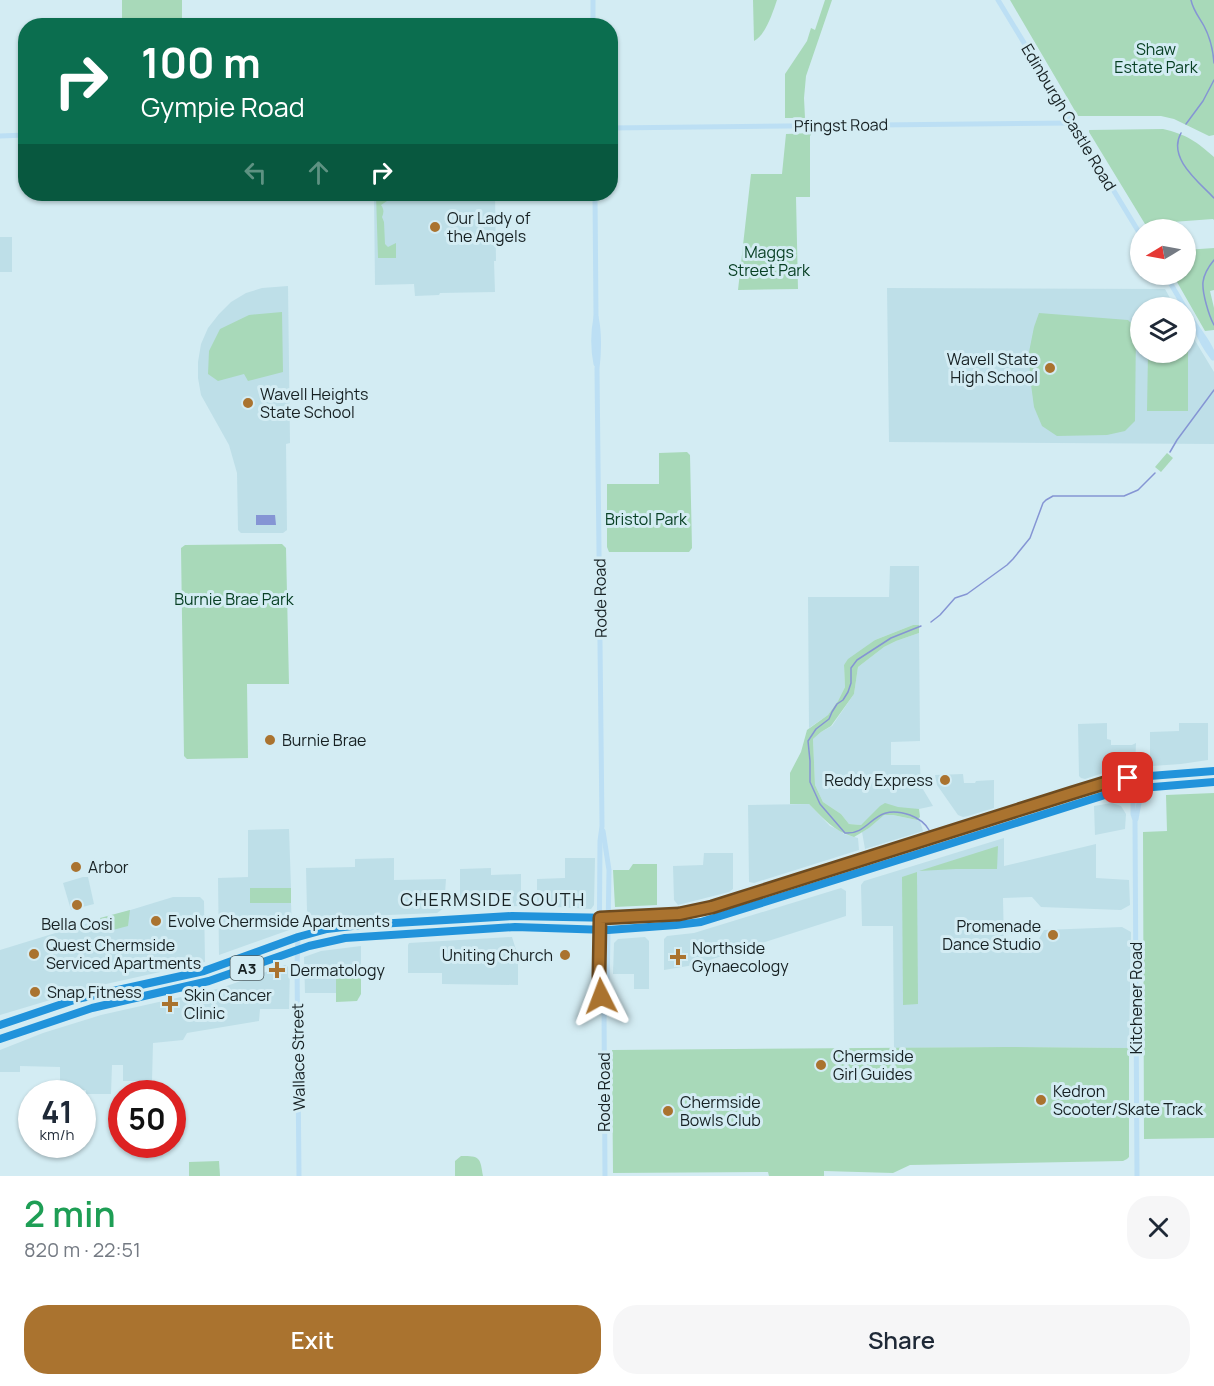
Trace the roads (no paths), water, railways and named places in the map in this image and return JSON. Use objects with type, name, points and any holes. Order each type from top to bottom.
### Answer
[{"type":"highway","name":"A3","points":[[0,1025],[77,999],[204,971],[327,929],[512,916],[605,918],[679,914],[704,909],[1111,781],[1141,776],[1214,771]]},
{"type":"highway","name":"A3","points":[[0,1039],[92,1008],[209,981],[321,942],[360,936],[515,927],[604,930],[676,926],[701,921],[1115,792],[1214,782]]},
{"type":"highway","points":[[912,844],[923,846],[925,852]]},
{"type":"street","points":[[593,0],[593,18]]},
{"type":"street","name":"Edinburgh Castle Road","points":[[998,0],[1131,219]]},
{"type":"street","name":"Pfingst Road","points":[[618,128],[1072,123]]},
{"type":"street","points":[[0,136],[18,135]]},
{"type":"street","name":"Rode Road","points":[[595,201],[594,348],[597,369],[602,826],[600,841],[607,995],[604,1008],[605,1176]]},
{"type":"street","points":[[1196,326],[1200,339],[1214,358]]},
{"type":"street","name":"Kitchener Road","points":[[1137,1176],[1135,820],[1141,776]]},
{"type":"street","name":"Wallace Street","points":[[298,938],[299,1176]]},
{"type":"water","points":[[256,515],[275,515],[276,525],[256,525]]},
{"type":"waterway","points":[[1191,0],[1208,35],[1214,63]]},
{"type":"waterway","points":[[1186,124],[1203,101],[1214,80]]},
{"type":"waterway","points":[[1181,133],[1178,142],[1181,160],[1193,177],[1214,198]]},
{"type":"waterway","points":[[1214,260],[1206,273],[1203,287],[1206,304],[1214,325]]},
{"type":"waterway","points":[[1170,452],[1214,390]]},
{"type":"waterway","points":[[931,622],[955,598],[967,594],[1013,559],[1030,538],[1046,500],[1053,496],[1124,496],[1138,490],[1155,473]]},
{"type":"waterway","points":[[921,626],[891,638],[857,660],[851,668],[851,683],[848,692],[837,704],[829,719],[816,729],[808,741],[810,782],[820,804],[845,833],[861,829],[880,816],[897,812],[916,818],[929,830]]},
{"type":"place","name":"Our Lady of the Angels","points":[[435,227]]},
{"type":"place","name":"Wavell State High School","points":[[1050,368]]},
{"type":"place","name":"Wavell Heights State School","points":[[248,403]]},
{"type":"place","name":"Burnie Brae","points":[[270,740]]},
{"type":"place","name":"Reddy Express","points":[[945,780]]},
{"type":"place","name":"Arbor","points":[[76,867]]},
{"type":"place","name":"Bella Cosi","points":[[77,905]]},
{"type":"place","name":"Evolve Chermside Apartments","points":[[156,921]]},
{"type":"place","name":"Promenade Dance Studio","points":[[1053,935]]},
{"type":"place","name":"Quest Chermside Serviced Apartments","points":[[34,954]]},
{"type":"place","name":"Uniting Church","points":[[565,955]]},
{"type":"place","name":"Northside Gynaecology","points":[[678,957]]},
{"type":"place","name":"Dermatology","points":[[277,970]]},
{"type":"place","name":"Snap Fitness","points":[[35,992]]},
{"type":"place","name":"Skin Cancer Clinic","points":[[170,1004]]},
{"type":"place","name":"Chermside Girl Guides","points":[[821,1065]]},
{"type":"place","name":"Kedron Scooter/Skate Track","points":[[1041,1100]]},
{"type":"place","name":"Chermside Bowls Club","points":[[668,1111]]},
{"type":"district","name":"CHERMSIDE SOUTH","points":[[493,899]]},
{"type":"park label","name":"Shaw Estate Park","points":[[1156,58]]},
{"type":"park label","name":"Maggs Street Park","points":[[769,261]]},
{"type":"park label","name":"Bristol Park","points":[[646,519]]},
{"type":"park label","name":"Burnie Brae Park","points":[[234,599]]}]
